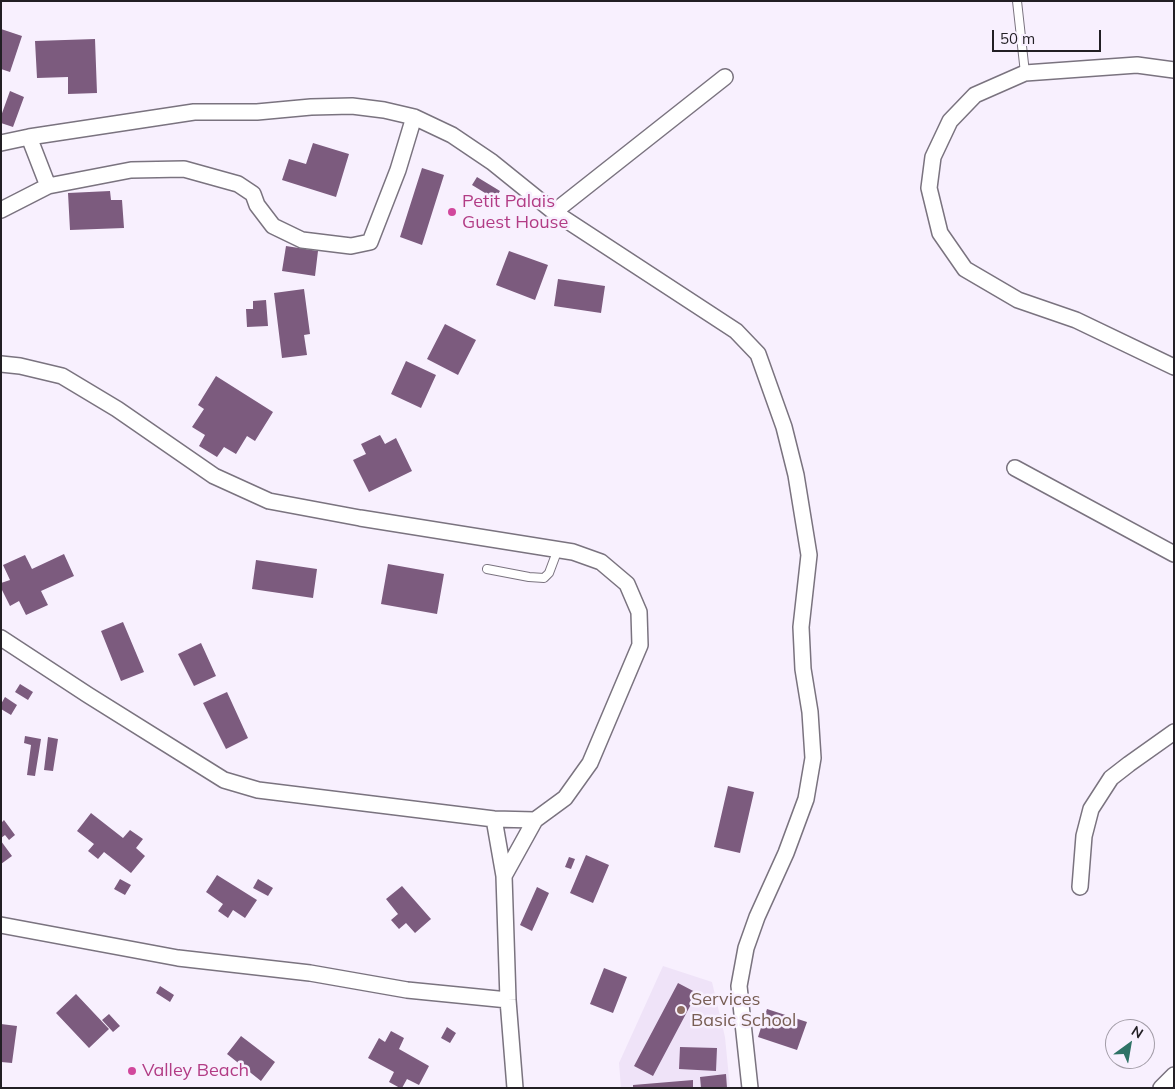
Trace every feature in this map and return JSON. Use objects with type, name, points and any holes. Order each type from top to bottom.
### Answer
[{"type":"street","points":[[1174,70],[1137,65],[1024,73],[975,95],[950,121],[933,157],[928,188],[940,233],[965,268],[1018,300],[1076,320],[1174,367]]},
{"type":"street","points":[[554,212],[725,76]]},
{"type":"street","points":[[1,143],[194,112],[257,112],[311,107],[352,106],[384,110],[414,117],[452,136],[492,162],[554,212],[736,331],[758,354],[784,427],[796,475],[809,555],[801,627],[803,669],[810,712],[813,758],[806,799],[786,853],[757,917],[746,948],[740,986],[750,1088]]},
{"type":"street","points":[[1,210],[48,186],[131,170],[184,169],[238,184],[253,194],[257,205],[273,226],[302,240],[351,246],[370,242],[398,170],[414,117]]},
{"type":"street","points":[[30,137],[48,186]]},
{"type":"street","points":[[1,364],[20,366],[62,376],[117,409],[214,476],[269,501],[360,518],[573,552],[602,562],[627,584],[639,612],[640,645],[590,763],[565,798],[535,820],[504,876]]},
{"type":"street","points":[[1015,468],[1174,554]]},
{"type":"street","points":[[1,638],[224,780],[258,790],[494,819],[535,820]]},
{"type":"street","points":[[1080,888],[1084,836],[1091,809],[1111,778],[1174,732]]},
{"type":"street","points":[[494,819],[504,876],[508,1000],[515,1088]]},
{"type":"street","points":[[1,924],[178,958],[310,974],[408,990],[508,1000]]},
{"type":"street","points":[[1161,1088],[1174,1075]]},
{"type":"lane","points":[[1018,1],[1024,73]]},
{"type":"lane","points":[[487,569],[544,578],[549,573],[558,549]]},
{"type":"shaded area","name":"Services Basic School","points":[[663,966],[712,982],[725,1037],[730,1088],[621,1088],[619,1063]]},
{"type":"building","points":[[1,29],[22,36],[10,72],[1,69]]},
{"type":"building","points":[[95,39],[97,93],[68,94],[68,77],[37,78],[35,41]]},
{"type":"building","points":[[10,91],[24,97],[13,127],[1,123],[1,116]]},
{"type":"building","points":[[313,143],[349,154],[336,197],[282,180],[289,159],[306,164]]},
{"type":"building","points":[[422,168],[444,175],[422,245],[400,237]]},
{"type":"building","points":[[477,177],[500,191],[495,199],[472,185]]},
{"type":"building","points":[[110,191],[111,200],[122,200],[124,228],[70,230],[68,193]]},
{"type":"building","points":[[286,246],[318,251],[315,276],[282,271]]},
{"type":"building","points":[[509,251],[548,265],[535,300],[496,285]]},
{"type":"building","points":[[558,279],[605,286],[601,313],[554,306]]},
{"type":"building","points":[[304,289],[310,334],[304,335],[307,355],[282,358],[274,293]]},
{"type":"building","points":[[266,300],[268,326],[247,327],[246,309],[253,309],[253,301]]},
{"type":"building","points":[[445,324],[476,340],[458,375],[427,359]]},
{"type":"building","points":[[406,361],[436,375],[421,408],[391,394]]},
{"type":"building","points":[[216,376],[273,412],[255,441],[247,436],[236,454],[224,447],[217,457],[199,446],[205,435],[192,427],[204,409],[198,405]]},
{"type":"building","points":[[380,435],[385,444],[396,438],[412,471],[369,492],[353,460],[366,454],[361,444]]},
{"type":"building","points":[[64,554],[74,576],[41,591],[48,605],[26,615],[19,601],[10,606],[1,588],[1,583],[10,580],[3,565],[25,555],[32,569]]},
{"type":"building","points":[[256,560],[317,569],[313,598],[252,589]]},
{"type":"building","points":[[388,564],[444,574],[437,614],[381,604]]},
{"type":"building","points":[[123,622],[144,672],[121,681],[101,631]]},
{"type":"building","points":[[201,643],[216,676],[194,686],[178,654]]},
{"type":"building","points":[[20,684],[33,692],[28,700],[15,692]]},
{"type":"building","points":[[227,692],[248,738],[226,749],[203,703]]},
{"type":"building","points":[[5,697],[17,705],[11,715],[1,709],[1,704]]},
{"type":"building","points":[[25,736],[41,739],[35,776],[27,775],[31,745],[24,743]]},
{"type":"building","points":[[48,737],[58,739],[53,771],[44,770]]},
{"type":"building","points":[[728,786],[754,792],[740,853],[714,847]]},
{"type":"building","points":[[91,813],[123,838],[130,830],[143,839],[136,848],[145,856],[131,873],[104,852],[98,859],[88,851],[94,844],[77,831]]},
{"type":"building","points":[[4,820],[15,835],[9,840],[5,835],[1,838],[1,823]]},
{"type":"building","points":[[1,841],[12,856],[1,864]]},
{"type":"building","points":[[586,855],[609,865],[593,903],[570,893]]},
{"type":"building","points":[[569,857],[575,859],[571,869],[565,867]]},
{"type":"building","points":[[217,875],[257,900],[245,918],[233,910],[228,918],[218,911],[223,904],[206,892]]},
{"type":"building","points":[[120,879],[131,885],[125,895],[114,889]]},
{"type":"building","points":[[258,879],[273,888],[268,896],[253,888]]},
{"type":"building","points":[[402,886],[431,919],[415,933],[406,923],[399,929],[391,920],[398,914],[386,899]]},
{"type":"building","points":[[537,887],[549,893],[532,931],[520,925]]},
{"type":"building","points":[[604,968],[627,977],[613,1013],[590,1004]]},
{"type":"building","points":[[678,983],[697,993],[653,1076],[634,1066]]},
{"type":"building","points":[[160,986],[174,995],[170,1002],[156,993]]},
{"type":"building","points":[[76,994],[109,1029],[89,1048],[56,1013]]},
{"type":"building","points":[[767,1009],[807,1022],[797,1050],[758,1037]]},
{"type":"building","points":[[109,1014],[120,1026],[113,1032],[102,1020]]},
{"type":"building","points":[[1,1024],[17,1026],[12,1063],[1,1062]]},
{"type":"building","points":[[447,1027],[456,1033],[450,1043],[441,1038]]},
{"type":"building","points":[[391,1031],[404,1038],[399,1049],[429,1066],[419,1085],[407,1079],[402,1088],[400,1088],[389,1082],[394,1072],[368,1058],[379,1038],[385,1042]]},
{"type":"building","points":[[241,1036],[275,1062],[261,1081],[227,1054]]},
{"type":"building","points":[[680,1047],[717,1048],[716,1071],[679,1069]]},
{"type":"building","points":[[726,1074],[727,1088],[701,1088],[700,1077]]},
{"type":"building","points":[[693,1080],[693,1088],[633,1088],[633,1085]]},
{"type":"place","name":"Petit Palais Guest House","points":[[452,212]]},
{"type":"place","name":"Services Basic School","points":[[681,1010]]},
{"type":"place","name":"Valley Beach","points":[[132,1071]]}]
